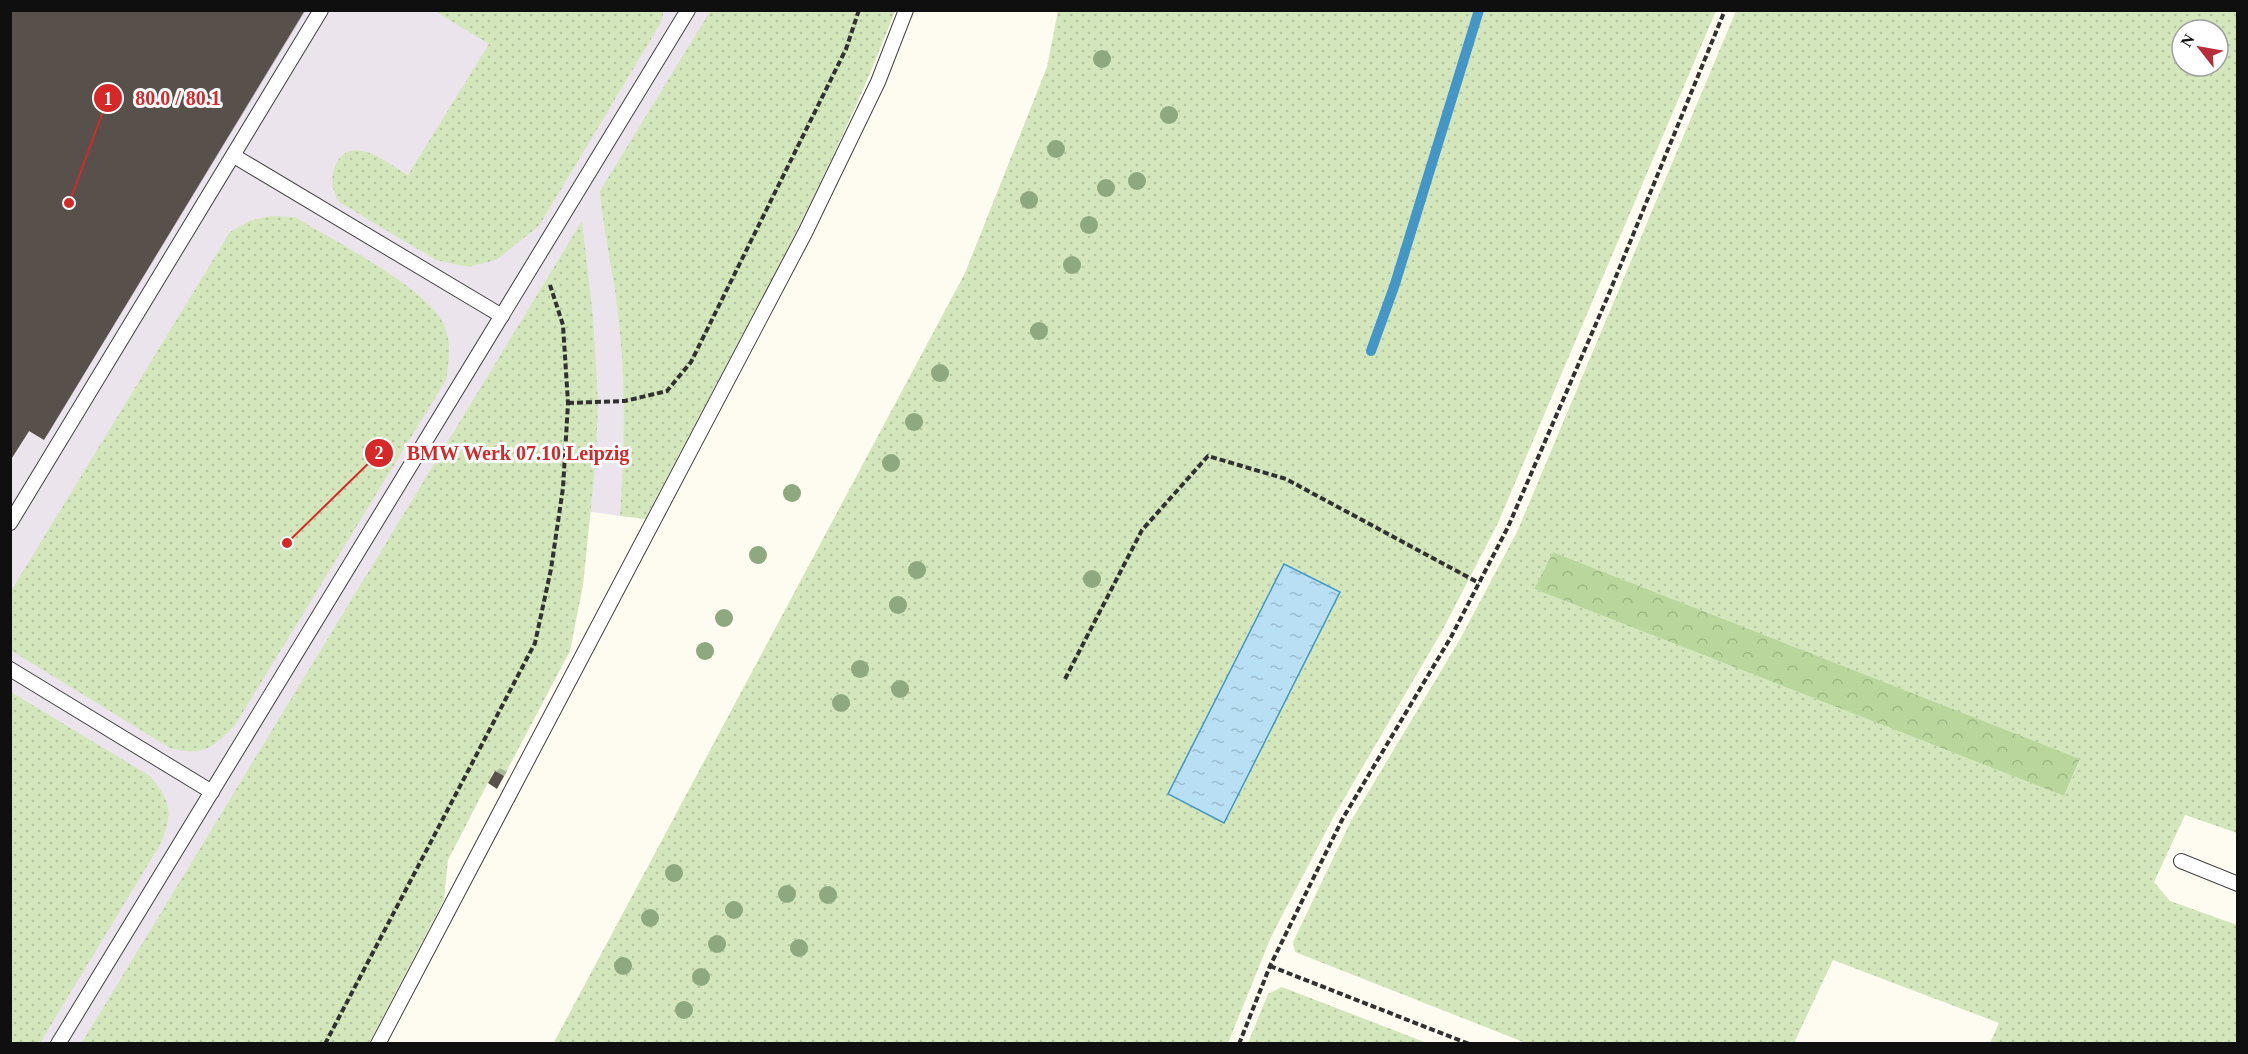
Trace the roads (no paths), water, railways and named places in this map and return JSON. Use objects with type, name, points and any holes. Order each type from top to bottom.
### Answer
[{"type":"lane","points":[[10,523],[321,10]]},
{"type":"lane","points":[[58,1044],[688,10]]},
{"type":"lane","points":[[378,1044],[806,233],[878,82],[906,10]]},
{"type":"lane","points":[[234,156],[502,316]]},
{"type":"lane","points":[[10,669],[212,792]]},
{"type":"lane","points":[[2181,861],[2238,884]]},
{"type":"water","points":[[1284,564],[1340,592],[1224,823],[1168,794]]},
{"type":"waterway","points":[[1371,351],[1395,284],[1479,10]]},
{"type":"place","name":"80.0 / 80.1","points":[[69,203]]},
{"type":"place","name":"BMW Werk 07.10 Leipzig","points":[[287,543]]}]
